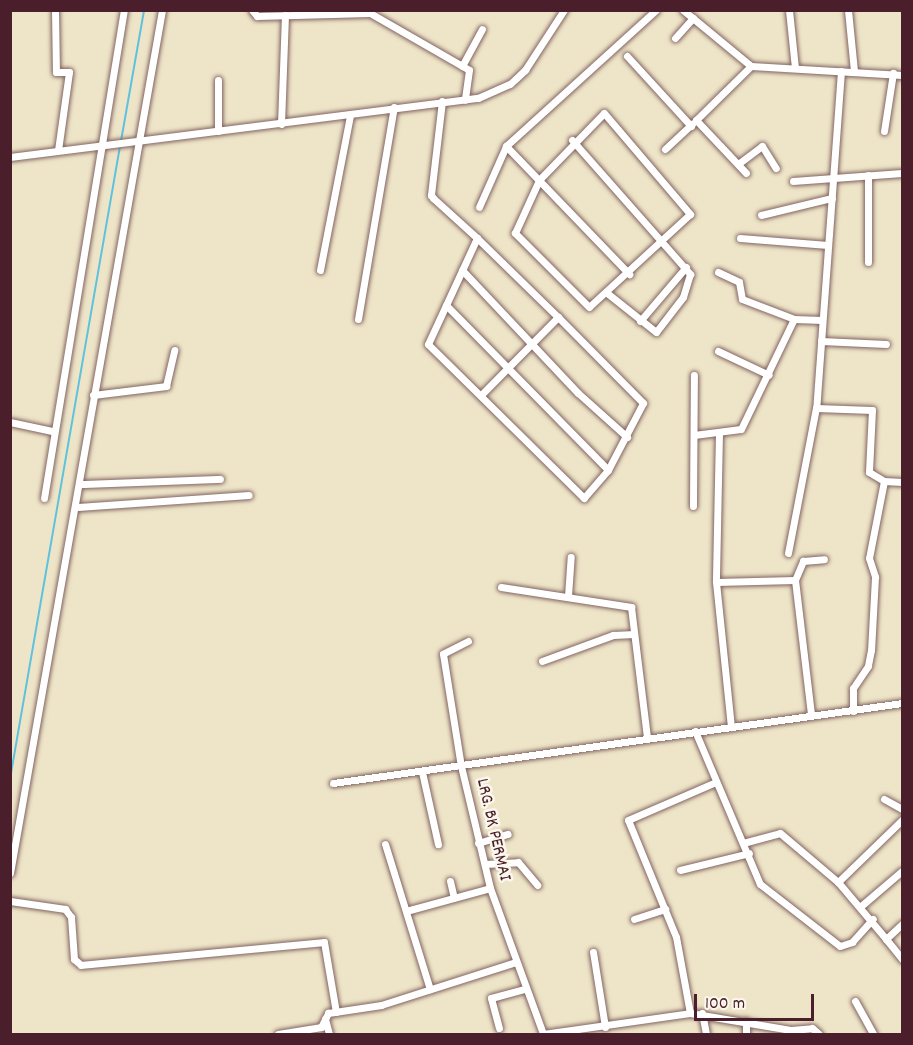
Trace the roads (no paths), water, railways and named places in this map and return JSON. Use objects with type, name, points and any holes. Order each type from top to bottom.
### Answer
[{"type":"street","points":[[44,498],[52,431],[105,144],[124,10]]},
{"type":"street","points":[[10,873],[78,507],[93,395],[162,10]]},
{"type":"street","points":[[252,10],[257,16],[290,13],[370,12],[470,71],[465,100]]},
{"type":"street","points":[[10,158],[105,144],[350,116],[394,107],[465,100],[510,84],[564,10]]},
{"type":"street","points":[[479,207],[506,146],[656,10]]},
{"type":"street","points":[[683,10],[751,66],[903,75]]},
{"type":"street","points":[[789,10],[795,68]]},
{"type":"street","points":[[848,10],[854,71]]},
{"type":"street","points":[[56,11],[56,72],[69,72],[58,150]]},
{"type":"street","points":[[281,124],[290,13]]},
{"type":"street","points":[[675,38],[693,18]]},
{"type":"street","points":[[462,66],[482,28]]},
{"type":"street","points":[[627,56],[746,173]]},
{"type":"street","points":[[665,148],[694,123],[751,66]]},
{"type":"street","points":[[788,553],[816,408],[841,71]]},
{"type":"street","points":[[884,131],[893,73]]},
{"type":"street","points":[[218,80],[218,131]]},
{"type":"street","points":[[442,101],[429,191],[558,317],[643,402],[608,470],[584,498],[578,497],[429,344],[477,238]]},
{"type":"street","points":[[358,319],[394,107]]},
{"type":"street","points":[[605,113],[690,207],[690,216],[594,306],[583,305],[515,235],[539,180],[572,140],[605,113]]},
{"type":"street","points":[[320,270],[350,116]]},
{"type":"street","points":[[572,140],[662,244],[686,267],[690,275],[682,297],[657,332],[607,293]]},
{"type":"street","points":[[506,146],[629,274]]},
{"type":"street","points":[[738,164],[762,146],[776,168]]},
{"type":"street","points":[[793,181],[833,174],[903,173]]},
{"type":"street","points":[[868,175],[868,262]]},
{"type":"street","points":[[761,215],[832,198]]},
{"type":"street","points":[[740,238],[828,245]]},
{"type":"street","points":[[640,321],[686,267]]},
{"type":"street","points":[[462,270],[533,346],[627,437]]},
{"type":"street","points":[[718,272],[739,282],[742,299],[794,319],[822,320]]},
{"type":"street","points":[[446,305],[507,372],[608,470]]},
{"type":"street","points":[[481,395],[533,346],[558,317]]},
{"type":"street","points":[[694,435],[719,433],[743,427],[794,319]]},
{"type":"street","points":[[821,341],[885,344]]},
{"type":"street","points":[[93,395],[166,386],[174,350]]},
{"type":"street","points":[[718,351],[769,375]]},
{"type":"street","points":[[693,506],[694,375]]},
{"type":"street","points":[[816,408],[872,410],[869,472],[884,481],[903,482]]},
{"type":"street","points":[[10,422],[52,431]]},
{"type":"street","points":[[719,433],[716,582],[731,727]]},
{"type":"street","points":[[81,484],[220,479]]},
{"type":"street","points":[[853,711],[853,688],[868,666],[871,650],[875,575],[869,558],[884,481]]},
{"type":"street","points":[[78,507],[249,495]]},
{"type":"street","points":[[568,596],[571,557]]},
{"type":"street","points":[[811,714],[795,580],[803,561],[824,559]]},
{"type":"street","points":[[716,582],[795,580]]},
{"type":"street","points":[[501,587],[629,605],[647,738]]},
{"type":"street","points":[[542,661],[613,635],[634,634]]},
{"type":"street","name":"LRG. BK PERMAI","points":[[468,641],[443,654],[461,766],[490,888],[524,989],[543,1035]]},
{"type":"street","points":[[333,783],[422,772],[811,714],[853,711],[903,703]]},
{"type":"street","points":[[695,731],[766,890],[840,946],[852,942],[873,919]]},
{"type":"street","points":[[422,772],[438,844]]},
{"type":"street","points":[[690,1013],[665,909],[628,820],[716,782]]},
{"type":"street","points":[[884,799],[903,809]]},
{"type":"street","points":[[838,882],[903,820]]},
{"type":"street","points":[[744,843],[780,833],[838,882],[873,919],[903,959]]},
{"type":"street","points":[[478,843],[508,834]]},
{"type":"street","points":[[385,844],[430,989]]},
{"type":"street","points":[[680,870],[749,853]]},
{"type":"street","points":[[485,864],[518,862],[537,885]]},
{"type":"street","points":[[861,906],[903,871]]},
{"type":"street","points":[[450,881],[454,898]]},
{"type":"street","points":[[406,911],[490,888]]},
{"type":"street","points":[[10,901],[65,909],[71,917],[74,959],[81,965],[324,942],[336,1012]]},
{"type":"street","points":[[634,920],[665,909]]},
{"type":"street","points":[[886,939],[903,924]]},
{"type":"street","points":[[593,952],[605,1027]]},
{"type":"street","points":[[278,1035],[321,1027],[325,1020],[336,1012],[381,1005],[516,962]]},
{"type":"street","points":[[499,1028],[491,998],[524,989]]},
{"type":"street","points":[[855,1001],[873,1035]]},
{"type":"street","points":[[543,1035],[597,1031],[605,1027],[690,1013],[791,1030],[812,1028],[819,1035]]},
{"type":"street","points":[[702,1014],[706,1035]]},
{"type":"street","points":[[325,1020],[329,1035]]},
{"type":"street","points":[[746,1021],[746,1035]]},
{"type":"waterway","points":[[121,141],[144,10]]},
{"type":"waterway","points":[[10,779],[120,146]]}]
